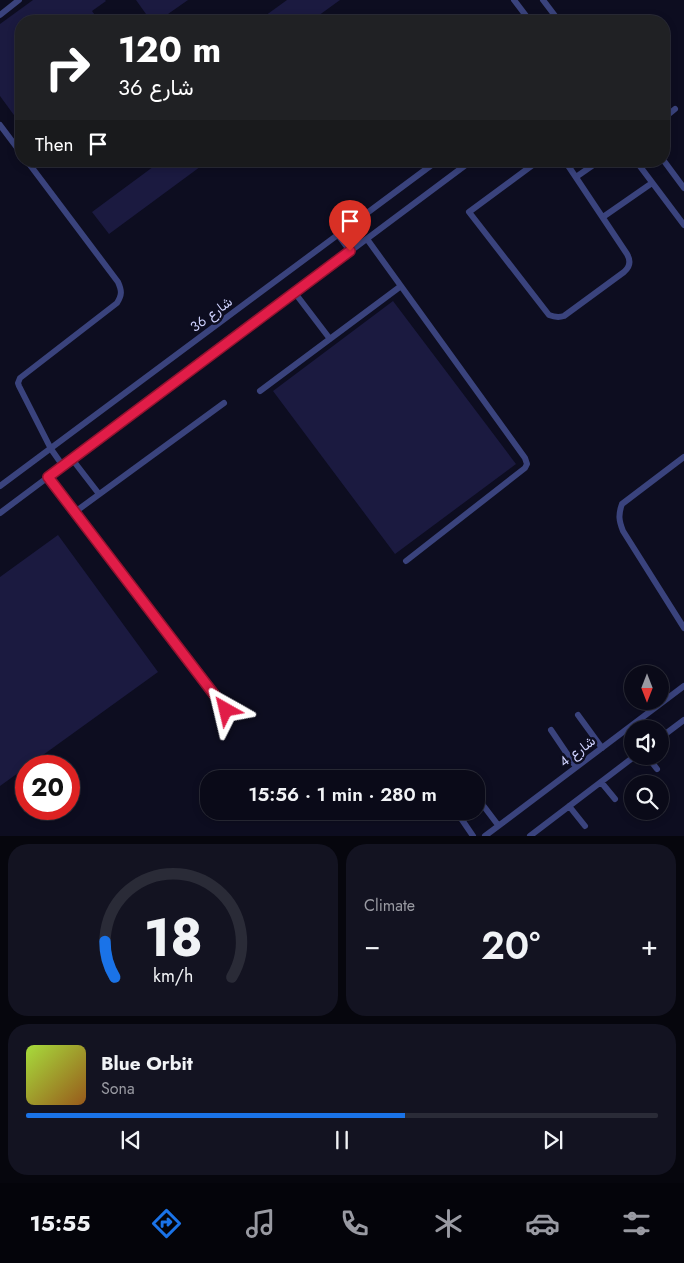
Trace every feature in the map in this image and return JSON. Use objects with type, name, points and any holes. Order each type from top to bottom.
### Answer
[{"type":"lane","points":[[0,15],[19,0]]},
{"type":"lane","points":[[514,0],[525,15]]},
{"type":"lane","points":[[543,0],[554,15]]},
{"type":"lane","points":[[670,113],[674,109]]},
{"type":"lane","points":[[0,125],[15,145]]},
{"type":"lane","points":[[32,167],[118,282],[122,296],[117,303],[20,378],[19,386],[51,448],[63,466]]},
{"type":"lane","name":"شارع 36","points":[[0,486],[429,167]]},
{"type":"lane","points":[[0,513],[463,167]]},
{"type":"lane","points":[[530,167],[469,212],[548,315],[553,317],[564,316],[624,272],[629,266],[629,257],[569,167]]},
{"type":"lane","points":[[576,177],[590,167]]},
{"type":"lane","points":[[641,167],[684,225]]},
{"type":"lane","points":[[668,167],[684,188]]},
{"type":"lane","points":[[603,217],[652,182]]},
{"type":"lane","points":[[338,235],[350,251]]},
{"type":"lane","points":[[367,239],[525,458],[526,464],[525,468],[406,561]]},
{"type":"lane","points":[[260,391],[401,286]]},
{"type":"lane","points":[[295,293],[330,339]]},
{"type":"lane","points":[[75,512],[224,403]]},
{"type":"lane","points":[[684,457],[622,504],[619,512],[619,522],[684,628]]},
{"type":"lane","points":[[72,459],[99,494]]},
{"type":"lane","points":[[48,477],[226,710]]},
{"type":"lane","name":"شارع 4","points":[[485,836],[684,686]]},
{"type":"lane","points":[[578,714],[602,748]]},
{"type":"lane","points":[[669,731],[684,720]]},
{"type":"lane","points":[[551,730],[576,767]]},
{"type":"lane","points":[[530,836],[624,764]]},
{"type":"lane","points":[[654,765],[657,769]]},
{"type":"lane","points":[[601,782],[615,799]]},
{"type":"lane","points":[[569,806],[585,826]]},
{"type":"lane","points":[[485,808],[498,825]]},
{"type":"lane","points":[[462,820],[474,836]]},
{"type":"building","points":[[33,0],[106,1],[92,11],[95,15],[15,15],[15,117],[0,96],[0,24]]},
{"type":"building","points":[[136,0],[188,0],[167,15],[147,15]]},
{"type":"building","points":[[287,0],[340,0],[319,15],[266,15]]},
{"type":"building","points":[[153,167],[200,167],[109,234],[92,212]]},
{"type":"building","points":[[393,301],[516,464],[395,554],[273,391]]},
{"type":"building","points":[[58,535],[158,672],[43,755],[15,755],[15,775],[0,786],[0,577]]},
{"type":"route","points":[[226,710],[48,477],[350,251]]}]
